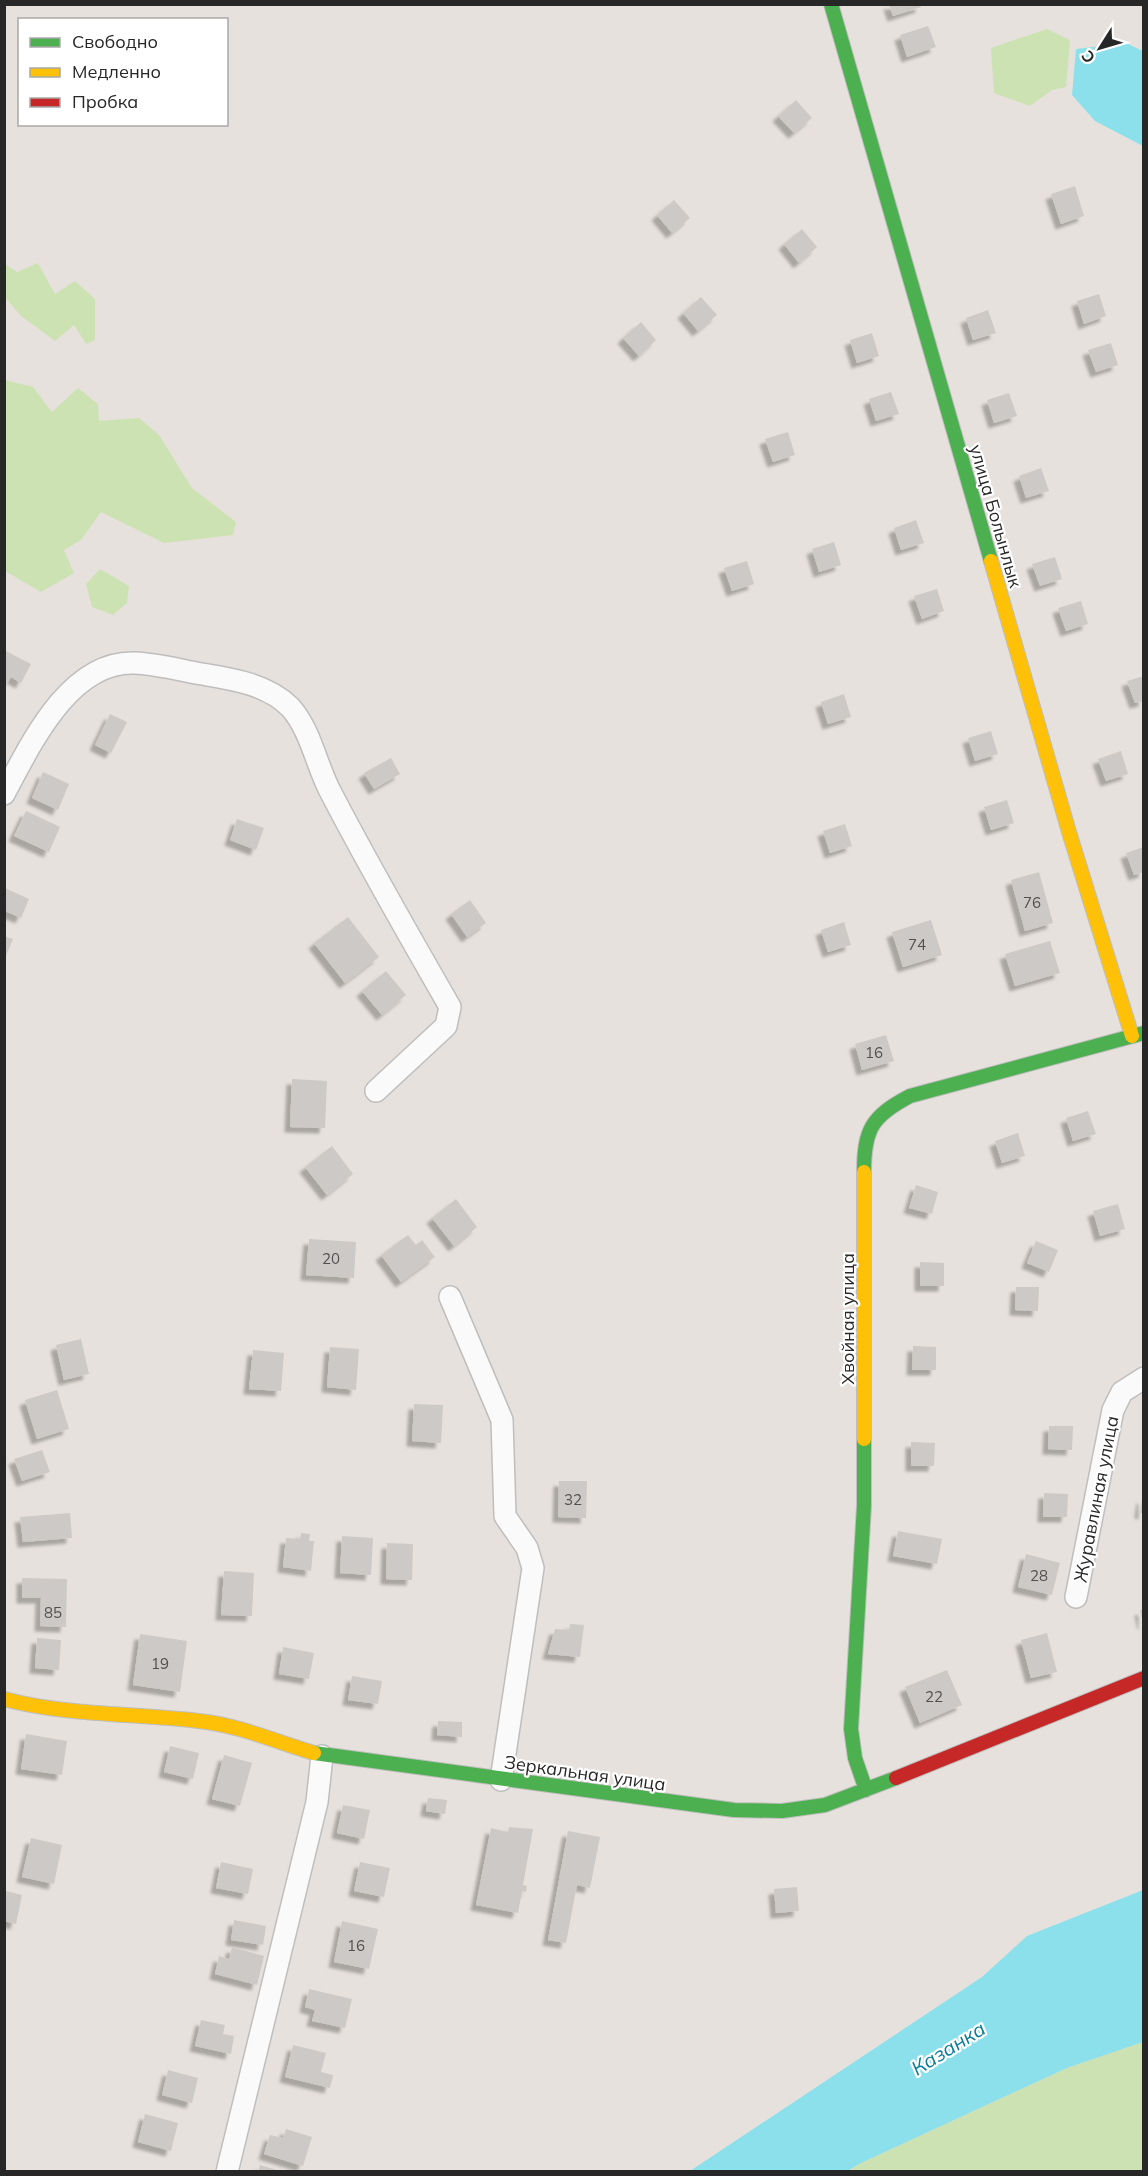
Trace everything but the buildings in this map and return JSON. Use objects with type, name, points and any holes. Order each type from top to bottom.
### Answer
[{"type":"street","name":"улица Болынлык","points":[[831,4],[1069,832],[1138,1034]]},
{"type":"street","points":[[4,794],[40,727],[77,685],[108,667],[134,663],[241,680],[269,693],[290,708],[311,743],[327,785],[364,856],[450,1007],[446,1026],[376,1091]]},
{"type":"street","name":"Хвойная улица","points":[[866,1790],[855,1758],[851,1729],[864,1506],[864,1157],[869,1128],[885,1109],[910,1096],[1022,1068],[1138,1034]]},
{"type":"street","points":[[450,1298],[502,1420],[504,1516],[527,1548],[533,1568],[501,1780]]},
{"type":"street","name":"Журавлиная улица","points":[[1076,1598],[1113,1410],[1122,1392],[1143,1378]]},
{"type":"street","name":"Зеркальная улица","points":[[4,1698],[35,1707],[64,1711],[201,1721],[231,1727],[322,1756],[734,1810],[782,1811],[825,1805],[866,1790],[1143,1678]]},
{"type":"street","points":[[227,2172],[317,1802],[322,1756]]},
{"type":"green space","points":[[1047,29],[1070,40],[1066,87],[1052,90],[1030,106],[994,93],[991,48]]},
{"type":"green space","points":[[38,263],[55,294],[75,281],[95,299],[95,340],[86,344],[74,325],[55,341],[20,315],[5,297],[5,264],[17,272]]},
{"type":"green space","points":[[5,380],[33,387],[52,412],[78,388],[98,404],[99,421],[139,418],[159,435],[192,488],[236,522],[233,535],[164,543],[101,512],[81,540],[64,550],[74,573],[41,592],[5,571]]},
{"type":"green space","points":[[100,569],[129,586],[127,603],[113,615],[92,607],[86,584]]},
{"type":"green space","points":[[1143,2042],[1143,2171],[848,2172],[859,2164],[1067,2068]]},
{"type":"water","points":[[1126,43],[1143,51],[1143,146],[1095,121],[1072,95],[1076,49]]},
{"type":"water","name":"Казанка","points":[[1143,1890],[1143,2042],[1067,2068],[848,2171],[690,2171],[982,1977],[1027,1936]]},
{"type":"traffic: fast","points":[[831,4],[991,561]]},
{"type":"traffic: fast","points":[[864,1172],[866,1145],[873,1125],[887,1110],[910,1096],[1144,1033]]},
{"type":"traffic: fast","points":[[864,1439],[864,1506],[851,1729],[855,1758],[866,1790]]},
{"type":"traffic: fast","points":[[314,1753],[734,1810],[782,1811],[825,1805],[896,1778]]},
{"type":"traffic: slow","points":[[991,561],[1069,832],[1132,1036]]},
{"type":"traffic: slow","points":[[864,1172],[864,1439]]},
{"type":"traffic: slow","points":[[4,1699],[77,1711],[214,1723],[314,1753]]},
{"type":"traffic: jam","points":[[896,1778],[1144,1678]]}]
